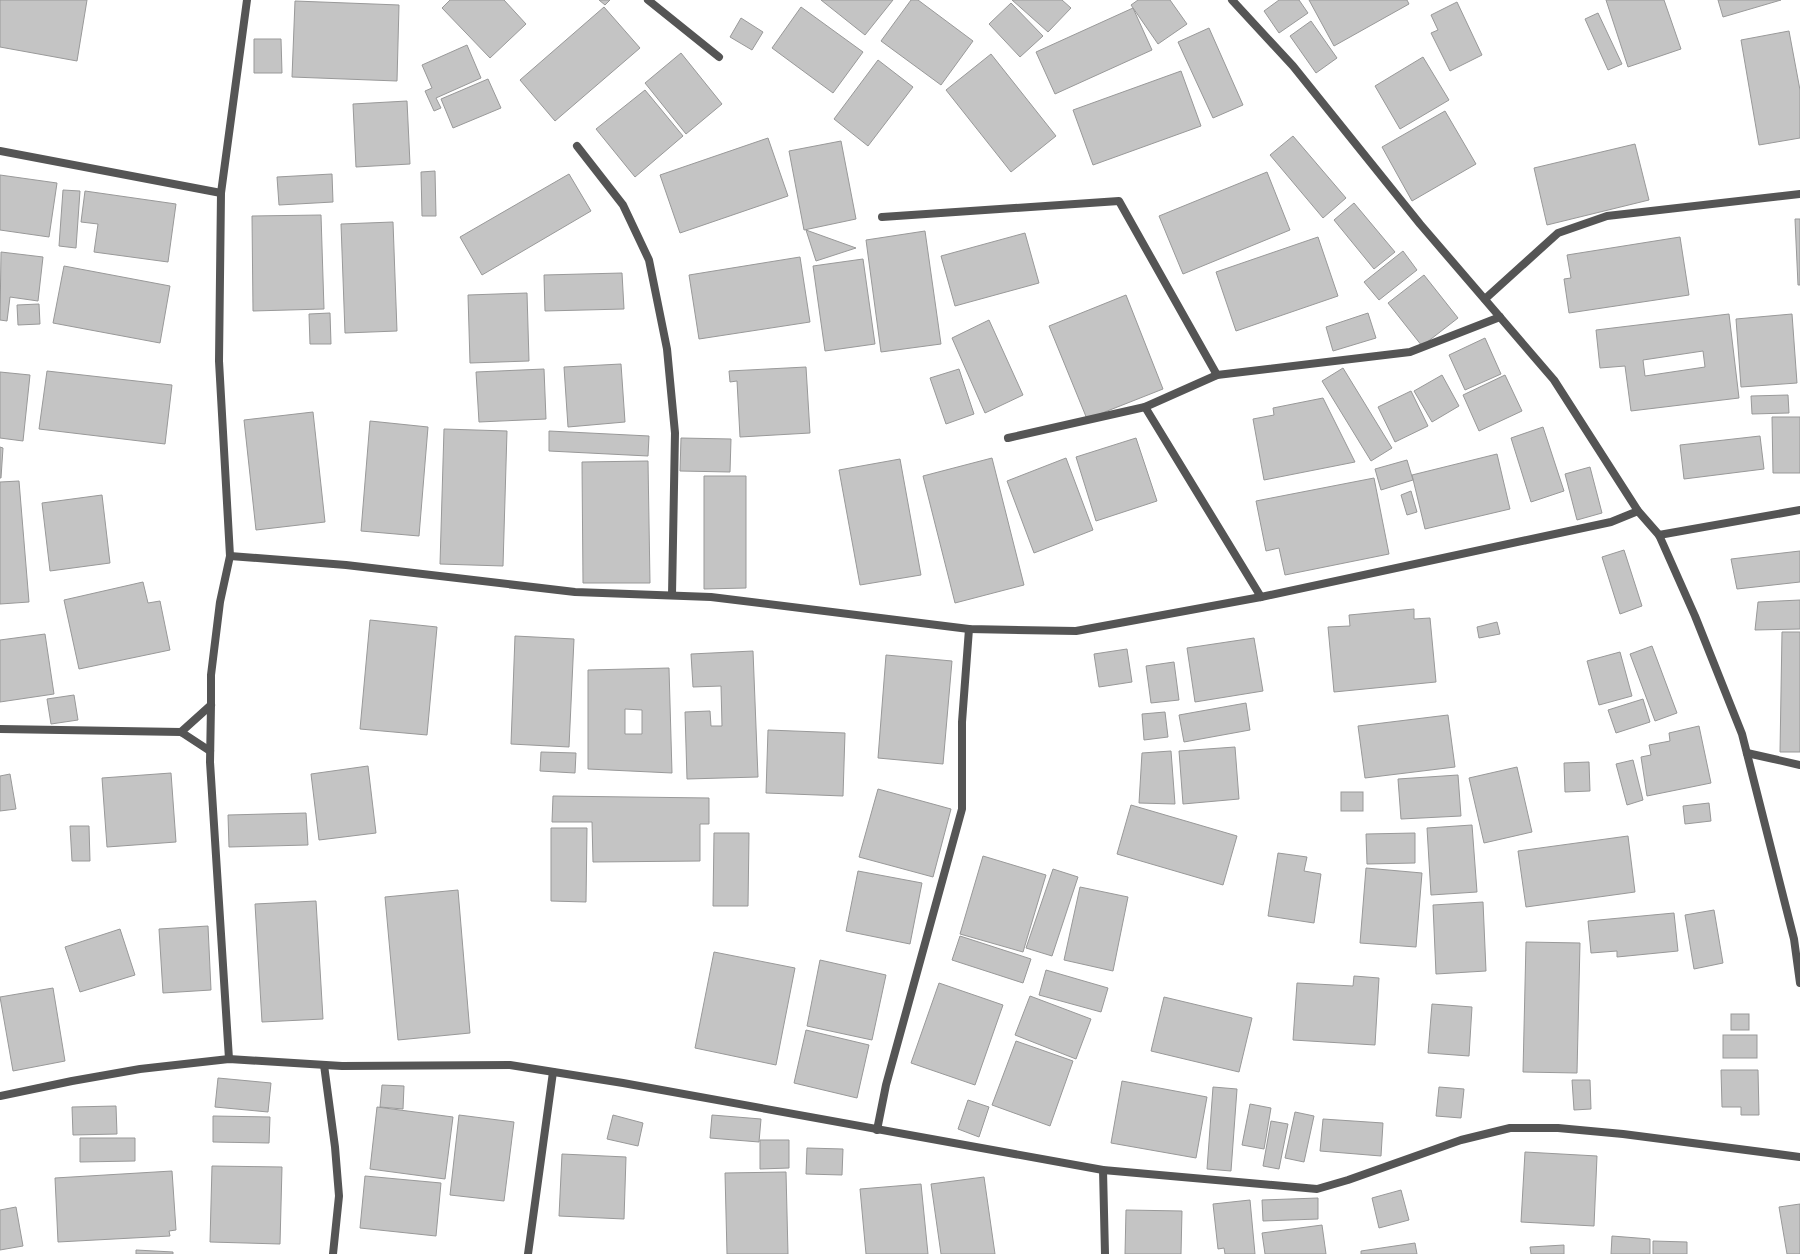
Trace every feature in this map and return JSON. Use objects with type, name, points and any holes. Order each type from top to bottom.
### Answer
[{"type":"street","points":[[229,1059],[210,751],[211,675],[220,602],[230,556],[219,361],[221,193],[247,0]]},
{"type":"street","points":[[648,0],[719,57]]},
{"type":"street","points":[[1232,0],[1293,66],[1420,224],[1554,380],[1638,511],[1659,535],[1695,616],[1742,734],[1794,939],[1800,983]]},
{"type":"street","points":[[577,146],[623,205],[649,260],[668,349],[675,433],[672,595]]},
{"type":"street","points":[[0,151],[221,193]]},
{"type":"street","points":[[1485,300],[1558,233],[1607,216],[1800,194]]},
{"type":"street","points":[[882,217],[1119,201],[1217,374]]},
{"type":"street","points":[[1008,438],[1145,407],[1217,374],[1410,352],[1500,317]]},
{"type":"street","points":[[1145,407],[1261,597]]},
{"type":"street","points":[[1659,535],[1800,510]]},
{"type":"street","points":[[230,556],[346,565],[575,592],[711,597],[969,629],[1076,631],[1261,597],[1611,522],[1638,511]]},
{"type":"street","points":[[877,1130],[886,1085],[962,809],[962,722],[969,629]]},
{"type":"street","points":[[182,732],[211,705]]},
{"type":"street","points":[[0,729],[182,732],[210,751]]},
{"type":"street","points":[[1747,753],[1800,765]]},
{"type":"street","points":[[0,1096],[140,1069],[229,1059],[324,1065],[510,1066],[623,1083],[1103,1170],[1317,1189],[1348,1180],[1461,1140],[1510,1128],[1558,1128],[1623,1134],[1800,1157]]},
{"type":"street","points":[[324,1065],[335,1147],[339,1196],[333,1254]]},
{"type":"street","points":[[528,1254],[553,1072]]},
{"type":"street","points":[[1103,1170],[1105,1254]]},
{"type":"building","points":[[0,0],[87,0],[77,61],[0,47]]},
{"type":"building","points":[[450,0],[504,0],[526,24],[490,58],[442,8]]},
{"type":"building","points":[[599,0],[610,0],[605,5]]},
{"type":"building","points":[[821,0],[893,0],[865,35]]},
{"type":"building","points":[[911,0],[918,0],[973,41],[941,85],[881,41]]},
{"type":"building","points":[[1012,0],[1062,0],[1071,8],[1048,32]]},
{"type":"building","points":[[1138,0],[1170,0],[1187,24],[1158,44],[1131,5]]},
{"type":"building","points":[[1279,0],[1299,0],[1308,13],[1279,33],[1264,11]]},
{"type":"building","points":[[1309,0],[1407,0],[1409,4],[1334,46]]},
{"type":"building","points":[[1606,0],[1664,0],[1681,49],[1628,67]]},
{"type":"building","points":[[1718,0],[1781,0],[1723,17]]},
{"type":"building","points":[[295,1],[399,5],[397,81],[292,77]]},
{"type":"building","points":[[1457,2],[1482,55],[1450,71],[1431,33],[1438,30],[1431,15]]},
{"type":"building","points":[[1011,3],[1043,36],[1020,57],[989,24]]},
{"type":"building","points":[[604,7],[640,48],[555,121],[520,80]]},
{"type":"building","points":[[801,7],[863,52],[833,93],[772,48]]},
{"type":"building","points":[[1133,8],[1152,50],[1055,94],[1036,52]]},
{"type":"building","points":[[1598,13],[1622,64],[1608,70],[1585,19]]},
{"type":"building","points":[[741,18],[763,32],[752,50],[730,37]]},
{"type":"building","points":[[1311,21],[1337,58],[1316,73],[1290,36]]},
{"type":"building","points":[[1209,28],[1243,105],[1213,118],[1178,42]]},
{"type":"building","points":[[1789,31],[1800,90],[1800,138],[1759,145],[1741,40]]},
{"type":"building","points":[[254,39],[281,39],[282,73],[254,73]]},
{"type":"building","points":[[467,45],[481,78],[436,98],[441,108],[434,111],[425,91],[432,88],[422,65]]},
{"type":"building","points":[[681,53],[722,104],[686,134],[645,83]]},
{"type":"building","points":[[991,54],[1056,136],[1011,172],[946,90]]},
{"type":"building","points":[[1423,57],[1449,100],[1400,129],[1375,86]]},
{"type":"building","points":[[878,60],[913,87],[868,146],[834,119]]},
{"type":"building","points":[[1181,71],[1201,126],[1093,165],[1073,110]]},
{"type":"building","points":[[488,79],[501,108],[453,128],[441,99]]},
{"type":"building","points":[[645,90],[683,136],[635,177],[596,129]]},
{"type":"building","points":[[407,101],[410,164],[356,167],[353,104]]},
{"type":"building","points":[[1445,111],[1476,164],[1412,201],[1382,147]]},
{"type":"building","points":[[1293,136],[1346,198],[1323,218],[1270,155]]},
{"type":"building","points":[[768,138],[788,196],[680,233],[660,175]]},
{"type":"building","points":[[841,141],[856,219],[804,230],[789,151]]},
{"type":"building","points":[[1635,144],[1649,200],[1547,225],[1534,168]]},
{"type":"building","points":[[435,171],[436,216],[422,216],[421,172]]},
{"type":"building","points":[[1267,172],[1290,230],[1183,274],[1159,216]]},
{"type":"building","points":[[332,174],[333,202],[279,205],[277,177]]},
{"type":"building","points":[[569,174],[591,211],[482,275],[460,237]]},
{"type":"building","points":[[0,175],[57,183],[49,237],[0,230]]},
{"type":"building","points":[[63,190],[80,191],[76,248],[59,246]]},
{"type":"building","points":[[85,191],[176,204],[168,262],[94,252],[98,224],[81,222]]},
{"type":"building","points":[[1354,203],[1395,252],[1374,269],[1334,220]]},
{"type":"building","points":[[321,215],[324,309],[253,311],[252,216]]},
{"type":"building","points":[[1795,219],[1800,219],[1800,285],[1798,285]]},
{"type":"building","points":[[393,222],[397,331],[345,333],[341,224]]},
{"type":"building","points":[[806,230],[856,248],[816,261]]},
{"type":"building","points":[[925,231],[941,344],[881,352],[866,240]]},
{"type":"building","points":[[1025,233],[1039,283],[955,306],[941,256]]},
{"type":"building","points":[[1318,237],[1338,296],[1236,331],[1216,272]]},
{"type":"building","points":[[1680,237],[1689,295],[1569,313],[1564,279],[1571,278],[1567,255]]},
{"type":"building","points":[[1403,251],[1417,270],[1379,300],[1364,282]]},
{"type":"building","points":[[1,252],[43,257],[38,301],[10,297],[7,321],[0,320]]},
{"type":"building","points":[[800,257],[810,322],[699,339],[689,275]]},
{"type":"building","points":[[863,259],[875,344],[825,351],[813,266]]},
{"type":"building","points":[[64,266],[170,286],[160,343],[53,323]]},
{"type":"building","points":[[622,273],[624,309],[545,311],[544,275]]},
{"type":"building","points":[[1424,275],[1458,318],[1422,346],[1388,303]]},
{"type":"building","points":[[527,293],[529,361],[470,363],[468,295]]},
{"type":"building","points":[[1126,295],[1163,389],[1087,419],[1049,326]]},
{"type":"building","points":[[39,304],[40,324],[18,325],[17,305]]},
{"type":"building","points":[[330,313],[331,344],[310,344],[309,314]]},
{"type":"building","points":[[1368,313],[1376,338],[1333,351],[1326,327]]},
{"type":"building","points":[[1729,314],[1739,398],[1631,411],[1625,366],[1600,368],[1596,330]],"holes":[[[1703,351],[1705,367],[1645,376],[1643,360]]]},
{"type":"building","points":[[1792,314],[1797,383],[1741,387],[1736,319]]},
{"type":"building","points":[[989,320],[1023,395],[985,413],[952,338]]},
{"type":"building","points":[[1485,338],[1501,374],[1465,390],[1449,355]]},
{"type":"building","points":[[621,364],[625,422],[568,427],[564,367]]},
{"type":"building","points":[[806,367],[810,433],[740,437],[737,381],[730,382],[729,371]]},
{"type":"building","points":[[1343,368],[1392,448],[1371,461],[1322,381]]},
{"type":"building","points":[[544,369],[546,419],[479,422],[476,372]]},
{"type":"building","points":[[959,369],[974,414],[946,424],[930,378]]},
{"type":"building","points":[[47,371],[172,385],[165,444],[39,429]]},
{"type":"building","points":[[0,372],[30,375],[23,441],[0,438]]},
{"type":"building","points":[[1442,375],[1459,406],[1432,422],[1414,391]]},
{"type":"building","points":[[1505,375],[1522,411],[1479,431],[1463,395]]},
{"type":"building","points":[[1411,391],[1428,426],[1395,442],[1378,407]]},
{"type":"building","points":[[1788,395],[1789,413],[1752,414],[1751,396]]},
{"type":"building","points":[[1323,398],[1355,462],[1264,480],[1253,419],[1274,415],[1273,408]]},
{"type":"building","points":[[313,412],[325,522],[256,530],[244,420]]},
{"type":"building","points":[[1772,417],[1800,417],[1800,473],[1773,473]]},
{"type":"building","points":[[370,421],[428,427],[419,536],[361,531]]},
{"type":"building","points":[[1543,427],[1564,491],[1531,502],[1511,438]]},
{"type":"building","points":[[444,429],[507,431],[503,566],[440,564]]},
{"type":"building","points":[[549,431],[649,436],[648,456],[549,451]]},
{"type":"building","points":[[1760,436],[1764,469],[1684,479],[1680,445]]},
{"type":"building","points":[[681,438],[731,439],[730,472],[680,471]]},
{"type":"building","points":[[1136,438],[1157,501],[1096,521],[1076,457]]},
{"type":"building","points":[[0,447],[3,448],[1,478],[0,478]]},
{"type":"building","points":[[1497,454],[1510,509],[1425,529],[1412,475]]},
{"type":"building","points":[[992,458],[1024,585],[955,603],[923,476]]},
{"type":"building","points":[[1066,458],[1093,530],[1034,553],[1007,481]]},
{"type":"building","points":[[900,459],[921,575],[860,585],[839,470]]},
{"type":"building","points":[[1407,460],[1413,480],[1381,490],[1375,469]]},
{"type":"building","points":[[648,461],[650,583],[583,583],[582,462]]},
{"type":"building","points":[[1590,467],[1602,513],[1577,520],[1565,474]]},
{"type":"building","points":[[704,476],[746,476],[746,588],[704,589]]},
{"type":"building","points":[[1374,478],[1389,554],[1285,575],[1279,548],[1266,551],[1256,501]]},
{"type":"building","points":[[19,481],[29,602],[0,604],[0,482]]},
{"type":"building","points":[[1411,491],[1417,512],[1407,515],[1401,495]]},
{"type":"building","points":[[102,495],[110,563],[50,571],[42,503]]},
{"type":"building","points":[[1624,550],[1642,606],[1620,614],[1602,557]]},
{"type":"building","points":[[1800,551],[1800,582],[1737,589],[1731,559]]},
{"type":"building","points":[[143,582],[148,603],[160,601],[170,650],[79,669],[64,600]]},
{"type":"building","points":[[1800,600],[1800,629],[1755,630],[1758,602]]},
{"type":"building","points":[[1414,609],[1414,619],[1430,618],[1436,682],[1334,692],[1328,627],[1350,626],[1349,615]]},
{"type":"building","points":[[370,620],[437,627],[427,735],[360,729]]},
{"type":"building","points":[[1497,622],[1500,634],[1479,638],[1477,627]]},
{"type":"building","points":[[1782,632],[1800,632],[1800,752],[1780,752]]},
{"type":"building","points":[[45,634],[54,694],[0,702],[0,640]]},
{"type":"building","points":[[515,636],[574,639],[569,747],[511,744]]},
{"type":"building","points":[[1254,638],[1263,691],[1195,702],[1187,648]]},
{"type":"building","points":[[1652,646],[1677,713],[1655,721],[1630,654]]},
{"type":"building","points":[[1127,649],[1132,682],[1099,687],[1094,654]]},
{"type":"building","points":[[753,651],[758,777],[687,779],[685,712],[710,711],[711,726],[722,726],[721,686],[693,687],[691,654]]},
{"type":"building","points":[[1620,652],[1632,696],[1599,705],[1587,661]]},
{"type":"building","points":[[886,655],[952,661],[943,764],[878,758]]},
{"type":"building","points":[[1174,662],[1179,700],[1151,703],[1146,666]]},
{"type":"building","points":[[669,668],[672,773],[588,769],[588,670]],"holes":[[[625,709],[642,710],[642,734],[625,734]]]},
{"type":"building","points":[[74,695],[78,720],[51,724],[47,699]]},
{"type":"building","points":[[1643,699],[1650,722],[1616,733],[1608,710]]},
{"type":"building","points":[[1246,703],[1250,730],[1184,742],[1179,715]]},
{"type":"building","points":[[1165,712],[1168,737],[1144,740],[1142,714]]},
{"type":"building","points":[[1448,715],[1455,767],[1365,778],[1358,726]]},
{"type":"building","points":[[1699,726],[1711,783],[1647,796],[1641,757],[1651,755],[1649,745],[1670,741],[1669,733]]},
{"type":"building","points":[[768,730],[845,733],[843,796],[766,793]]},
{"type":"building","points":[[1235,747],[1239,799],[1183,804],[1179,751]]},
{"type":"building","points":[[1171,751],[1175,804],[1139,803],[1142,753]]},
{"type":"building","points":[[541,752],[576,753],[575,773],[540,771]]},
{"type":"building","points":[[1633,760],[1643,800],[1627,805],[1616,764]]},
{"type":"building","points":[[1589,762],[1590,791],[1565,792],[1564,763]]},
{"type":"building","points":[[368,766],[376,833],[319,840],[311,774]]},
{"type":"building","points":[[1517,767],[1532,832],[1484,843],[1469,778]]},
{"type":"building","points":[[171,773],[176,842],[107,847],[102,778]]},
{"type":"building","points":[[10,774],[16,809],[0,811],[0,776]]},
{"type":"building","points":[[1458,775],[1461,816],[1401,819],[1398,779]]},
{"type":"building","points":[[878,789],[951,809],[933,877],[859,857]]},
{"type":"building","points":[[1341,792],[1363,792],[1363,811],[1341,811]]},
{"type":"building","points":[[553,796],[709,798],[709,824],[700,824],[700,861],[593,862],[592,822],[552,822]]},
{"type":"building","points":[[1709,803],[1711,821],[1685,824],[1683,806]]},
{"type":"building","points":[[1131,805],[1237,836],[1223,885],[1117,854]]},
{"type":"building","points":[[306,813],[308,845],[229,847],[228,815]]},
{"type":"building","points":[[1472,825],[1477,892],[1431,895],[1427,828]]},
{"type":"building","points":[[70,826],[89,826],[90,861],[72,861]]},
{"type":"building","points":[[551,828],[587,828],[586,902],[551,901]]},
{"type":"building","points":[[714,833],[749,833],[748,906],[713,906]]},
{"type":"building","points":[[1415,833],[1415,863],[1367,864],[1366,834]]},
{"type":"building","points":[[1628,836],[1635,892],[1526,907],[1518,851]]},
{"type":"building","points":[[1278,853],[1307,857],[1304,871],[1321,874],[1314,923],[1268,916]]},
{"type":"building","points":[[983,856],[1046,875],[1023,952],[960,934]]},
{"type":"building","points":[[1366,868],[1422,873],[1416,947],[1360,943]]},
{"type":"building","points":[[1053,869],[1078,877],[1052,956],[1026,948]]},
{"type":"building","points":[[858,871],[922,883],[910,944],[846,931]]},
{"type":"building","points":[[1080,887],[1128,897],[1113,971],[1064,960]]},
{"type":"building","points":[[458,890],[470,1033],[398,1040],[385,897]]},
{"type":"building","points":[[316,901],[323,1019],[262,1022],[255,904]]},
{"type":"building","points":[[1483,902],[1486,971],[1436,974],[1433,905]]},
{"type":"building","points":[[1714,910],[1723,963],[1694,969],[1685,915]]},
{"type":"building","points":[[1674,913],[1678,951],[1617,957],[1617,951],[1591,953],[1588,921]]},
{"type":"building","points":[[208,926],[211,990],[163,993],[159,929]]},
{"type":"building","points":[[120,929],[135,975],[80,992],[65,947]]},
{"type":"building","points":[[960,936],[1031,959],[1023,983],[952,960]]},
{"type":"building","points":[[1526,942],[1580,943],[1577,1073],[1523,1072]]},
{"type":"building","points":[[714,952],[795,968],[776,1065],[695,1048]]},
{"type":"building","points":[[820,960],[886,975],[872,1040],[807,1026]]},
{"type":"building","points":[[1046,970],[1108,988],[1101,1012],[1039,995]]},
{"type":"building","points":[[1354,976],[1379,978],[1375,1045],[1293,1040],[1297,983],[1353,986]]},
{"type":"building","points":[[939,983],[1003,1005],[975,1085],[911,1063]]},
{"type":"building","points":[[53,988],[65,1061],[13,1071],[0,997]]},
{"type":"building","points":[[1030,996],[1091,1019],[1076,1059],[1015,1035]]},
{"type":"building","points":[[1164,997],[1252,1018],[1239,1072],[1151,1051]]},
{"type":"building","points":[[1432,1004],[1472,1007],[1469,1056],[1428,1053]]},
{"type":"building","points":[[1731,1014],[1749,1014],[1749,1030],[1731,1030]]},
{"type":"building","points":[[806,1030],[869,1045],[857,1098],[794,1083]]},
{"type":"building","points":[[1723,1035],[1757,1035],[1757,1058],[1723,1058]]},
{"type":"building","points":[[1016,1041],[1073,1061],[1050,1126],[992,1105]]},
{"type":"building","points":[[1721,1070],[1758,1070],[1759,1115],[1741,1115],[1741,1107],[1722,1107]]},
{"type":"building","points":[[218,1078],[271,1083],[268,1112],[215,1107]]},
{"type":"building","points":[[1572,1080],[1590,1080],[1591,1109],[1574,1110]]},
{"type":"building","points":[[1122,1081],[1207,1097],[1196,1158],[1111,1143]]},
{"type":"building","points":[[382,1085],[404,1086],[403,1109],[380,1107]]},
{"type":"building","points":[[1213,1087],[1237,1089],[1231,1171],[1207,1169]]},
{"type":"building","points":[[1439,1087],[1464,1089],[1461,1118],[1436,1116]]},
{"type":"building","points":[[968,1100],[989,1107],[979,1137],[958,1129]]},
{"type":"building","points":[[1250,1104],[1271,1108],[1264,1149],[1242,1145]]},
{"type":"building","points":[[116,1106],[117,1134],[73,1135],[72,1107]]},
{"type":"building","points":[[377,1107],[453,1117],[445,1179],[370,1169]]},
{"type":"building","points":[[1295,1112],[1314,1116],[1304,1162],[1285,1158]]},
{"type":"building","points":[[459,1115],[514,1122],[504,1201],[450,1195]]},
{"type":"building","points":[[613,1115],[643,1123],[638,1146],[607,1139]]},
{"type":"building","points":[[712,1115],[761,1119],[759,1142],[710,1138]]},
{"type":"building","points":[[213,1116],[270,1117],[269,1143],[213,1142]]},
{"type":"building","points":[[1323,1119],[1383,1123],[1381,1156],[1320,1151]]},
{"type":"building","points":[[1271,1121],[1288,1124],[1279,1169],[1263,1166]]},
{"type":"building","points":[[80,1138],[135,1138],[135,1161],[80,1162]]},
{"type":"building","points":[[760,1140],[789,1140],[789,1168],[760,1169]]},
{"type":"building","points":[[807,1148],[843,1149],[842,1175],[806,1174]]},
{"type":"building","points":[[1525,1152],[1597,1156],[1594,1226],[1521,1222]]},
{"type":"building","points":[[562,1154],[626,1157],[624,1219],[559,1216]]},
{"type":"building","points":[[212,1166],[282,1167],[280,1244],[210,1242]]},
{"type":"building","points":[[172,1171],[176,1230],[169,1231],[170,1236],[58,1242],[55,1178]]},
{"type":"building","points":[[786,1172],[788,1254],[727,1254],[725,1173]]},
{"type":"building","points":[[365,1176],[441,1183],[436,1236],[360,1228]]},
{"type":"building","points":[[984,1177],[995,1254],[941,1254],[931,1184]]},
{"type":"building","points":[[921,1184],[928,1254],[866,1254],[860,1189]]},
{"type":"building","points":[[1401,1190],[1409,1220],[1379,1228],[1372,1198]]},
{"type":"building","points":[[1318,1198],[1318,1219],[1263,1221],[1262,1200]]},
{"type":"building","points":[[1250,1200],[1255,1254],[1225,1254],[1224,1248],[1218,1249],[1213,1204]]},
{"type":"building","points":[[1800,1204],[1800,1254],[1787,1254],[1779,1207]]},
{"type":"building","points":[[16,1207],[23,1246],[0,1250],[0,1210]]},
{"type":"building","points":[[1126,1210],[1182,1211],[1181,1254],[1125,1254]]},
{"type":"building","points":[[1322,1225],[1326,1254],[1265,1254],[1262,1233]]},
{"type":"building","points":[[1612,1236],[1650,1239],[1650,1254],[1611,1254]]},
{"type":"building","points":[[1653,1241],[1687,1242],[1687,1254],[1653,1254]]},
{"type":"building","points":[[1415,1243],[1417,1254],[1361,1254],[1361,1251]]},
{"type":"building","points":[[1564,1245],[1564,1254],[1531,1254],[1530,1247]]},
{"type":"building","points":[[136,1250],[173,1252],[173,1254],[136,1254]]}]
